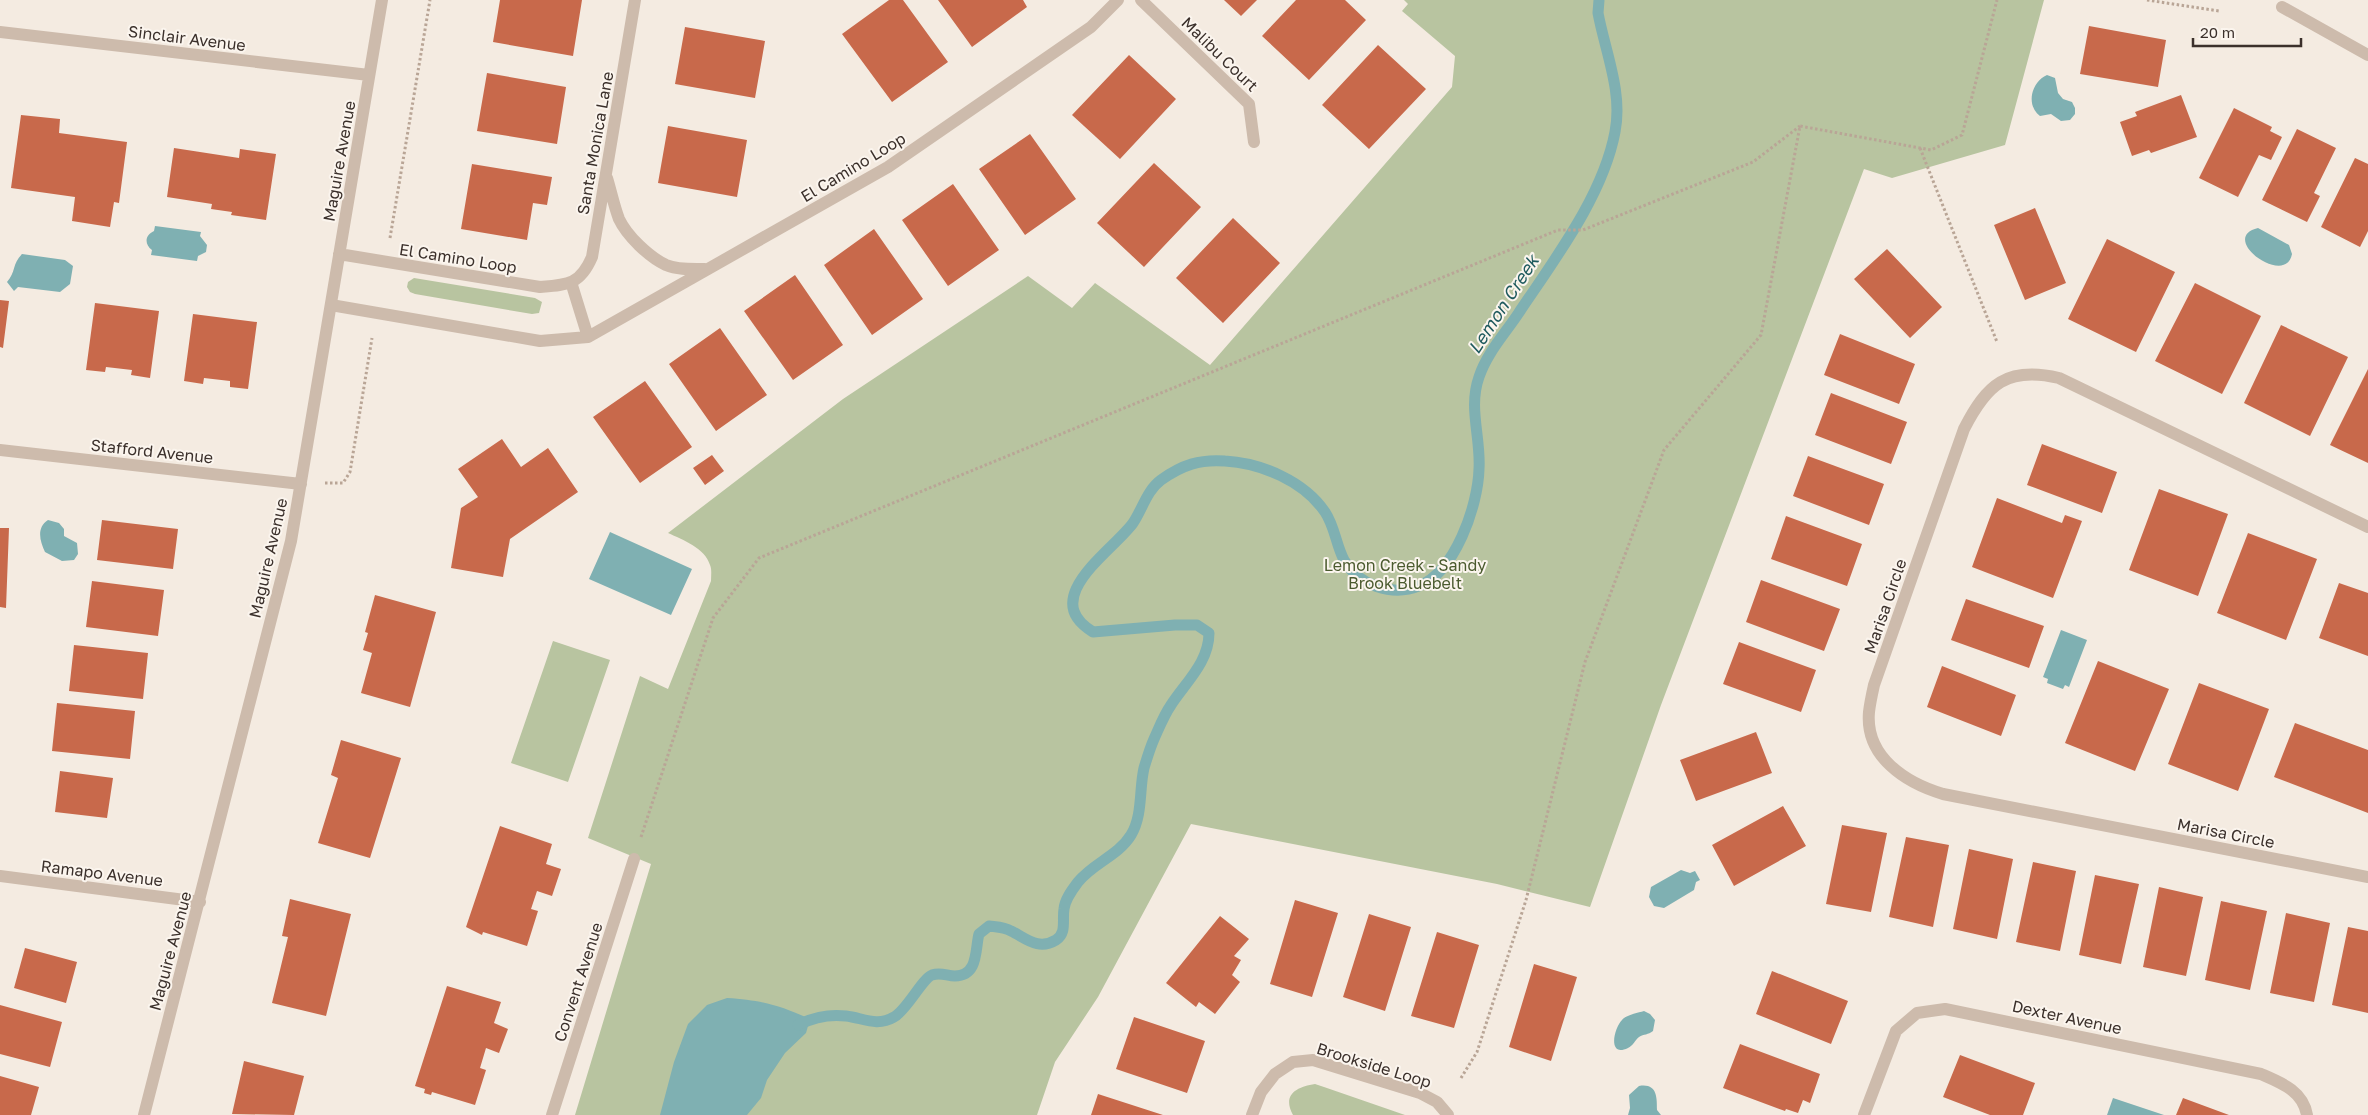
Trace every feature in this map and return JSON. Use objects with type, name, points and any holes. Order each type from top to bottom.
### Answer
[{"type":"street","name":"Maguire Avenue","points":[[144,1115],[291,541],[382,0]]},
{"type":"street","name":"Santa Monica Lane","points":[[572,282],[586,271],[592,257],[635,0]]},
{"type":"street","name":"El Camino Loop","points":[[588,337],[706,268],[888,167],[1091,27],[1118,0]]},
{"type":"street","name":"Malibu Court","points":[[1141,0],[1249,104],[1254,142]]},
{"type":"street","points":[[2282,6],[2368,55]]},
{"type":"street","name":"Sinclair Avenue","points":[[0,32],[370,75]]},
{"type":"street","points":[[607,176],[620,220],[648,253],[666,264],[684,269],[706,268]]},
{"type":"street","name":"El Camino Loop","points":[[340,254],[540,287],[572,282]]},
{"type":"street","points":[[331,306],[540,340],[588,337],[572,282]]},
{"type":"street","name":"Marisa Circle","points":[[2368,526],[2059,378],[2040,374],[2016,375],[1992,386],[1977,404],[1964,429],[1874,685],[1869,713],[1872,733],[1879,751],[1889,765],[1903,777],[1922,787],[1943,794],[2368,877]]},
{"type":"street","name":"Stafford Avenue","points":[[0,450],[301,484]]},
{"type":"street","name":"Convent Avenue","points":[[552,1115],[634,859]]},
{"type":"street","name":"Ramapo Avenue","points":[[0,876],[200,902]]},
{"type":"street","name":"Dexter Avenue","points":[[1864,1115],[1896,1032],[1917,1013],[1945,1009],[2261,1074],[2288,1085],[2305,1104],[2307,1115]]},
{"type":"street","name":"Brookside Loop","points":[[1252,1115],[1260,1092],[1275,1074],[1293,1062],[1313,1060],[1420,1093],[1437,1102],[1448,1115]]},
{"type":"path","points":[[391,229],[430,0]]},
{"type":"path","points":[[634,859],[713,618],[759,558],[1558,230],[1583,230],[1752,162],[1800,126],[1932,150],[1962,135],[1997,0]]},
{"type":"path","points":[[2147,0],[2219,10]]},
{"type":"path","points":[[1462,1078],[1477,1052],[1526,900],[1585,662],[1664,450],[1761,335],[1800,126]]},
{"type":"path","points":[[1920,148],[1997,342]]},
{"type":"path","points":[[343,483],[350,472],[371,342]]},
{"type":"green space","name":"Lemon Creek - Sandy Brook Bluebelt","points":[[1404,0],[2044,0],[2005,145],[1892,178],[1864,169],[1661,705],[1590,907],[1497,884],[1191,824],[1098,997],[1055,1062],[1037,1115],[575,1115],[651,864],[588,838],[640,676],[668,689],[711,581],[711,567],[703,554],[693,545],[668,533],[843,399],[1028,276],[1072,308],[1095,283],[1210,365],[1452,87],[1455,56],[1402,11],[1408,4]]},
{"type":"green space","points":[[414,278],[535,298],[542,302],[539,313],[532,314],[415,294],[410,292],[407,287],[408,282]]},
{"type":"green space","points":[[553,641],[610,660],[568,782],[511,763]]},
{"type":"green space","points":[[1315,1084],[1405,1115],[1293,1115],[1289,1102],[1290,1097],[1302,1087]]},
{"type":"water","points":[[2047,75],[2055,78],[2058,93],[2063,99],[2072,102],[2075,114],[2070,120],[2061,121],[2051,114],[2040,116],[2035,111],[2032,100],[2034,88],[2037,82]]},
{"type":"water","points":[[155,226],[201,232],[200,236],[207,245],[206,252],[198,256],[197,261],[151,255],[152,250],[148,245],[147,237],[154,231]]},
{"type":"water","points":[[2258,228],[2289,245],[2292,254],[2287,263],[2278,266],[2268,263],[2257,258],[2249,250],[2245,241],[2247,233]]},
{"type":"water","points":[[22,254],[65,260],[73,266],[70,284],[60,292],[18,287],[14,291],[7,282]]},
{"type":"water","points":[[48,520],[59,523],[64,529],[64,536],[77,543],[78,554],[74,560],[62,561],[45,552],[40,531]]},
{"type":"water","points":[[610,532],[692,569],[671,615],[589,579]]},
{"type":"water","points":[[2061,630],[2087,640],[2069,687],[2065,685],[2063,689],[2047,683],[2048,679],[2043,677]]},
{"type":"water","points":[[1681,870],[1690,873],[1695,871],[1700,880],[1696,882],[1694,890],[1664,908],[1654,906],[1649,897],[1651,887]]},
{"type":"water","points":[[727,998],[769,1004],[810,1019],[806,1033],[785,1053],[767,1080],[761,1098],[747,1115],[660,1115],[674,1062],[688,1024],[707,1005]]},
{"type":"water","points":[[1644,1011],[1655,1020],[1653,1031],[1639,1037],[1628,1048],[1617,1049],[1614,1041],[1619,1024],[1626,1017]]},
{"type":"water","points":[[1639,1086],[1653,1089],[1656,1096],[1657,1110],[1661,1115],[1628,1115],[1630,1108],[1629,1095]]},
{"type":"water","points":[[2113,1098],[2164,1115],[2107,1115]]},
{"type":"building","points":[[500,0],[582,0],[573,56],[493,42]]},
{"type":"building","points":[[889,0],[903,0],[948,62],[892,102],[842,34]]},
{"type":"building","points":[[938,0],[1023,0],[1027,7],[972,47]]},
{"type":"building","points":[[1224,0],[1257,0],[1241,16]]},
{"type":"building","points":[[1296,0],[1345,0],[1366,20],[1309,80],[1262,36]]},
{"type":"building","points":[[2089,26],[2166,40],[2158,87],[2080,74]]},
{"type":"building","points":[[685,27],[765,41],[755,98],[675,84]]},
{"type":"building","points":[[1378,45],[1426,89],[1369,149],[1322,105]]},
{"type":"building","points":[[1129,55],[1176,99],[1120,159],[1072,115]]},
{"type":"building","points":[[487,73],[566,87],[557,144],[477,131]]},
{"type":"building","points":[[2181,95],[2197,137],[2151,153],[2149,150],[2132,156],[2120,122],[2137,116],[2135,112]]},
{"type":"building","points":[[2234,108],[2272,127],[2270,131],[2282,137],[2271,160],[2259,155],[2238,197],[2199,178]]},
{"type":"building","points":[[21,115],[60,119],[59,133],[127,142],[119,203],[114,202],[110,227],[72,221],[75,197],[11,188]]},
{"type":"building","points":[[668,126],[747,140],[737,197],[658,183]]},
{"type":"building","points":[[2297,129],[2336,148],[2314,193],[2320,196],[2307,222],[2262,200]]},
{"type":"building","points":[[1030,134],[1076,199],[1025,235],[979,169]]},
{"type":"building","points":[[174,148],[239,158],[240,149],[276,154],[266,220],[231,215],[232,212],[211,209],[212,204],[167,197]]},
{"type":"building","points":[[2355,158],[2368,164],[2368,231],[2360,247],[2321,227]]},
{"type":"building","points":[[1154,163],[1201,207],[1144,267],[1097,223]]},
{"type":"building","points":[[472,164],[552,177],[547,205],[533,203],[527,240],[461,229]]},
{"type":"building","points":[[953,184],[999,250],[948,286],[902,220]]},
{"type":"building","points":[[2035,208],[2066,283],[2025,300],[1994,225]]},
{"type":"building","points":[[1233,218],[1280,263],[1223,323],[1176,278]]},
{"type":"building","points":[[874,229],[923,299],[872,335],[824,265]]},
{"type":"building","points":[[2107,239],[2175,272],[2136,352],[2068,319]]},
{"type":"building","points":[[1887,249],[1942,307],[1910,338],[1854,279]]},
{"type":"building","points":[[795,275],[843,345],[793,380],[744,311]]},
{"type":"building","points":[[2195,283],[2261,316],[2222,394],[2155,361]]},
{"type":"building","points":[[0,300],[9,301],[3,348],[0,347]]},
{"type":"building","points":[[95,303],[159,311],[150,378],[131,375],[132,370],[106,367],[105,372],[86,370]]},
{"type":"building","points":[[193,314],[257,322],[248,389],[230,387],[230,381],[204,378],[203,384],[184,381]]},
{"type":"building","points":[[2281,325],[2348,357],[2310,436],[2244,403]]},
{"type":"building","points":[[720,328],[767,395],[716,431],[669,364]]},
{"type":"building","points":[[1840,334],[1915,364],[1899,404],[1824,375]]},
{"type":"building","points":[[2368,369],[2368,463],[2330,445]]},
{"type":"building","points":[[645,381],[692,447],[640,483],[593,417]]},
{"type":"building","points":[[1831,393],[1907,422],[1891,464],[1815,435]]},
{"type":"building","points":[[502,439],[521,467],[548,448],[578,492],[510,539],[503,577],[451,568],[461,508],[478,497],[458,469]]},
{"type":"building","points":[[2042,444],[2117,472],[2102,513],[2027,485]]},
{"type":"building","points":[[712,455],[724,471],[705,485],[693,468]]},
{"type":"building","points":[[1808,456],[1884,484],[1869,525],[1793,496]]},
{"type":"building","points":[[2159,489],[2228,514],[2198,596],[2129,570]]},
{"type":"building","points":[[1997,498],[2062,523],[2065,515],[2082,521],[2053,598],[1972,567]]},
{"type":"building","points":[[1786,516],[1862,544],[1847,586],[1771,559]]},
{"type":"building","points":[[102,520],[178,529],[173,569],[97,560]]},
{"type":"building","points":[[0,528],[9,528],[6,608],[0,607]]},
{"type":"building","points":[[2248,533],[2317,559],[2286,640],[2217,613]]},
{"type":"building","points":[[1761,580],[1840,609],[1824,651],[1746,622]]},
{"type":"building","points":[[92,581],[164,590],[158,636],[86,627]]},
{"type":"building","points":[[2339,583],[2368,593],[2368,656],[2319,638]]},
{"type":"building","points":[[375,595],[436,612],[410,707],[361,693],[372,653],[363,650],[368,633],[365,632]]},
{"type":"building","points":[[1966,599],[2044,626],[2029,668],[1951,640]]},
{"type":"building","points":[[1739,642],[1816,670],[1801,712],[1723,684]]},
{"type":"building","points":[[74,645],[148,653],[143,699],[69,691]]},
{"type":"building","points":[[2098,661],[2169,689],[2135,771],[2065,743]]},
{"type":"building","points":[[1942,666],[2016,695],[2001,736],[1927,707]]},
{"type":"building","points":[[2199,683],[2269,709],[2238,791],[2168,764]]},
{"type":"building","points":[[57,703],[135,711],[130,759],[52,751]]},
{"type":"building","points":[[2295,723],[2368,750],[2368,813],[2274,777]]},
{"type":"building","points":[[1756,732],[1772,773],[1696,801],[1680,760]]},
{"type":"building","points":[[341,740],[401,758],[370,858],[318,843],[338,778],[331,775]]},
{"type":"building","points":[[60,771],[113,778],[107,818],[55,812]]},
{"type":"building","points":[[1783,806],[1806,846],[1734,886],[1712,845]]},
{"type":"building","points":[[1842,825],[1887,833],[1871,912],[1826,904]]},
{"type":"building","points":[[500,826],[552,844],[546,864],[561,869],[552,896],[537,891],[531,909],[538,911],[527,946],[483,932],[482,935],[466,927]]},
{"type":"building","points":[[1906,837],[1949,845],[1933,927],[1889,917]]},
{"type":"building","points":[[1969,849],[2013,859],[1997,939],[1953,929]]},
{"type":"building","points":[[2033,862],[2076,871],[2060,951],[2016,942]]},
{"type":"building","points":[[2095,875],[2139,884],[2121,964],[2079,955]]},
{"type":"building","points":[[2159,887],[2203,897],[2186,976],[2143,967]]},
{"type":"building","points":[[290,899],[351,914],[326,1016],[272,1003],[288,937],[282,936]]},
{"type":"building","points":[[1295,900],[1338,913],[1312,997],[1270,984]]},
{"type":"building","points":[[2221,901],[2267,911],[2250,990],[2205,980]]},
{"type":"building","points":[[2286,913],[2330,923],[2314,1002],[2270,993]]},
{"type":"building","points":[[1369,914],[1411,927],[1385,1011],[1343,997]]},
{"type":"building","points":[[1220,916],[1249,939],[1234,956],[1241,960],[1232,975],[1240,982],[1215,1014],[1199,1002],[1196,1007],[1166,983]]},
{"type":"building","points":[[2348,927],[2368,931],[2368,1013],[2332,1005]]},
{"type":"building","points":[[1437,932],[1479,945],[1454,1028],[1411,1016]]},
{"type":"building","points":[[25,948],[77,962],[66,1003],[14,988]]},
{"type":"building","points":[[1534,964],[1577,977],[1551,1061],[1509,1047]]},
{"type":"building","points":[[1772,971],[1848,1001],[1831,1044],[1756,1014]]},
{"type":"building","points":[[447,986],[501,1002],[494,1023],[508,1029],[499,1053],[486,1048],[480,1068],[486,1070],[475,1105],[432,1092],[431,1095],[424,1093],[425,1089],[415,1086]]},
{"type":"building","points":[[0,1005],[62,1022],[50,1067],[0,1054]]},
{"type":"building","points":[[1134,1017],[1205,1041],[1187,1093],[1116,1069]]},
{"type":"building","points":[[1740,1044],[1820,1074],[1810,1103],[1803,1100],[1798,1113],[1786,1109],[1785,1111],[1723,1088]]},
{"type":"building","points":[[1960,1055],[2035,1083],[2023,1115],[1990,1115],[1943,1097]]},
{"type":"building","points":[[244,1061],[304,1076],[294,1115],[232,1114]]},
{"type":"building","points":[[0,1076],[39,1087],[31,1115],[0,1115]]},
{"type":"building","points":[[1098,1094],[1163,1115],[1091,1115]]},
{"type":"building","points":[[2183,1098],[2229,1115],[2176,1115]]},
{"type":"waterway","name":"Lemon Creek","points":[[798,1025],[809,1020],[827,1016],[846,1016],[876,1022],[894,1017],[932,975],[955,976],[963,975],[968,971],[974,960],[979,934],[989,926],[1006,929],[1038,944],[1050,943],[1056,940],[1062,934],[1065,905],[1073,888],[1084,875],[1119,849],[1131,835],[1139,811],[1142,776],[1151,746],[1168,709],[1201,662],[1208,643],[1209,633],[1197,625],[1093,632],[1078,619],[1073,605],[1076,590],[1084,575],[1133,523],[1148,495],[1161,480],[1176,470],[1207,461],[1239,462],[1253,465],[1281,476],[1306,491],[1325,512],[1344,560],[1350,569],[1367,582],[1387,589],[1409,589],[1419,586],[1432,578],[1454,553],[1469,519],[1478,484],[1479,457],[1475,400],[1482,368],[1576,227],[1600,180],[1609,156],[1615,132],[1617,102],[1598,13],[1599,0]]}]
